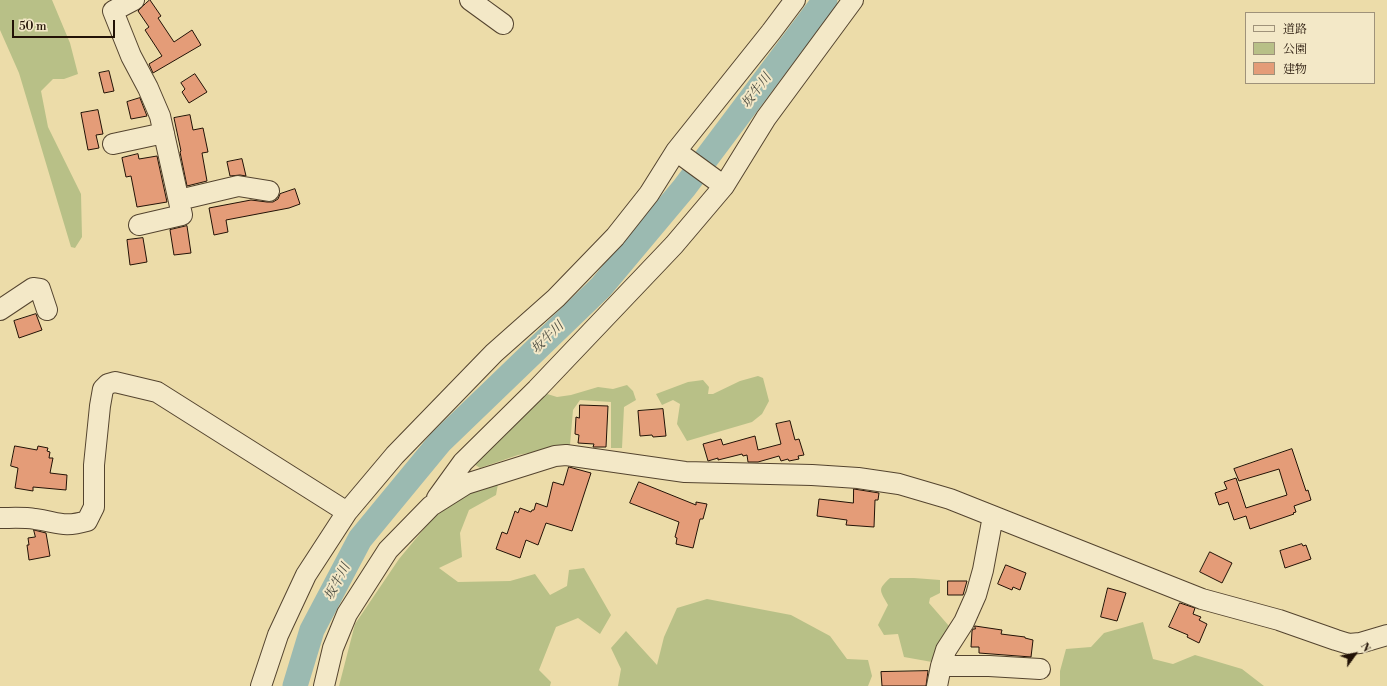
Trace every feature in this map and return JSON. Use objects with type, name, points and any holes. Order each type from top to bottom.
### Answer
[{"type":"street","points":[[134,0],[113,11],[131,56],[148,88],[160,116],[180,200],[182,215],[139,226]]},
{"type":"street","points":[[470,0],[503,24]]},
{"type":"street","points":[[261,686],[278,635],[306,574],[347,512],[395,455],[488,359],[556,298],[615,237],[650,194],[795,0]]},
{"type":"street","points":[[324,686],[333,648],[347,614],[388,550],[431,506],[464,462],[537,389],[663,256],[853,0]]},
{"type":"street","points":[[113,144],[164,133]]},
{"type":"street","points":[[680,154],[719,182]]},
{"type":"street","points":[[180,200],[238,186],[269,191]]},
{"type":"street","points":[[0,310],[33,288],[37,287],[40,289],[47,310]]},
{"type":"street","points":[[0,518],[34,519],[65,525],[87,521],[94,507],[94,464],[103,389],[108,384],[115,382],[157,392],[347,512]]},
{"type":"street","points":[[431,506],[466,484],[556,456],[566,455],[685,472],[812,474],[858,478],[892,483],[950,499],[1202,599],[1280,620],[1349,644],[1360,643],[1387,635]]},
{"type":"street","points":[[937,686],[946,650],[964,622],[976,596],[983,570],[993,516]]},
{"type":"street","points":[[941,666],[990,666],[1040,669]]},
{"type":"green space","points":[[0,0],[52,0],[70,43],[78,74],[64,79],[53,79],[41,91],[48,127],[81,194],[82,237],[75,248],[71,247],[19,73],[0,30]]},
{"type":"green space","points":[[758,376],[763,378],[769,401],[762,414],[752,422],[687,441],[677,424],[680,404],[673,400],[662,405],[656,394],[688,382],[703,380],[709,387],[708,394],[713,394],[740,381]]},
{"type":"green space","points":[[627,385],[633,391],[636,400],[624,407],[622,448],[611,448],[611,402],[580,400],[573,410],[570,445],[518,455],[480,468],[474,464],[544,393],[557,397],[571,395],[598,387],[613,389]]},
{"type":"green space","points":[[498,484],[496,495],[469,510],[460,533],[462,557],[439,568],[458,582],[510,581],[535,574],[550,595],[567,586],[569,570],[584,568],[611,615],[600,634],[578,618],[556,627],[539,670],[551,682],[550,686],[339,686],[355,624],[399,559],[433,518],[466,494]]},
{"type":"green space","points":[[890,578],[940,580],[940,593],[930,598],[929,603],[949,626],[941,646],[932,662],[904,657],[898,634],[884,635],[878,625],[888,605],[881,590],[883,585]]},
{"type":"green space","points":[[707,599],[791,615],[830,636],[847,659],[868,660],[872,676],[868,686],[618,686],[621,669],[611,648],[626,631],[657,665],[664,637],[677,608]]},
{"type":"green space","points":[[1143,622],[1153,659],[1173,664],[1195,655],[1242,669],[1264,686],[1060,686],[1060,671],[1066,649],[1091,647],[1104,633]]},
{"type":"building","points":[[150,0],[161,16],[158,18],[174,42],[192,30],[201,45],[153,73],[149,64],[162,56],[145,30],[149,27],[138,11]]},
{"type":"building","points":[[109,71],[114,91],[104,93],[99,73]]},
{"type":"building","points":[[195,74],[207,92],[189,103],[182,92],[185,89],[181,83]]},
{"type":"building","points":[[140,98],[147,116],[131,119],[127,102]]},
{"type":"building","points":[[98,110],[103,134],[96,135],[99,148],[88,150],[81,113]]},
{"type":"building","points":[[190,115],[193,130],[203,128],[208,152],[202,153],[207,181],[187,186],[174,118]]},
{"type":"building","points":[[138,154],[139,159],[157,156],[167,202],[137,207],[131,176],[126,177],[122,158]]},
{"type":"building","points":[[242,159],[246,176],[230,176],[227,162]]},
{"type":"building","points":[[295,189],[300,204],[289,208],[226,220],[228,232],[214,235],[209,208],[251,200],[273,202],[278,199],[280,194]]},
{"type":"building","points":[[187,226],[191,253],[174,255],[170,230]]},
{"type":"building","points":[[143,238],[147,262],[130,265],[127,240]]},
{"type":"building","points":[[36,314],[42,330],[19,338],[14,321]]},
{"type":"building","points":[[580,405],[608,406],[606,447],[593,447],[594,444],[578,443],[579,435],[575,434],[576,417],[579,418]]},
{"type":"building","points":[[663,409],[666,436],[640,436],[638,411]]},
{"type":"building","points":[[790,421],[795,440],[799,439],[804,455],[798,456],[799,459],[789,461],[788,459],[781,461],[779,456],[758,462],[748,462],[747,455],[743,456],[742,454],[708,461],[703,444],[721,439],[723,445],[755,436],[758,450],[781,444],[776,424]]},
{"type":"building","points":[[15,446],[37,450],[38,446],[48,448],[47,451],[50,452],[49,458],[53,458],[50,473],[67,475],[66,490],[33,487],[33,491],[15,488],[18,468],[11,466]]},
{"type":"building","points":[[1292,449],[1306,491],[1308,490],[1311,500],[1294,506],[1296,512],[1293,513],[1294,514],[1250,529],[1246,516],[1234,520],[1228,502],[1219,505],[1215,493],[1227,489],[1224,482],[1236,478],[1246,508],[1287,495],[1279,469],[1239,481],[1234,469]]},
{"type":"building","points":[[569,467],[591,473],[572,531],[546,523],[538,545],[526,540],[520,558],[496,549],[502,532],[507,534],[515,511],[518,513],[520,508],[531,512],[534,510],[536,503],[547,507],[553,482],[563,485]]},
{"type":"building","points":[[639,482],[696,505],[696,502],[707,504],[703,519],[700,519],[693,548],[676,544],[677,538],[675,537],[679,522],[630,503]]},
{"type":"building","points":[[854,489],[879,493],[878,500],[875,500],[874,527],[846,525],[847,520],[817,516],[819,499],[853,503]]},
{"type":"building","points":[[34,530],[46,533],[50,556],[29,560],[27,545],[29,545],[28,538],[35,537]]},
{"type":"building","points":[[1302,544],[1303,546],[1306,545],[1311,559],[1285,568],[1280,551]]},
{"type":"building","points":[[1210,552],[1232,563],[1222,583],[1200,572]]},
{"type":"building","points":[[1006,565],[1026,573],[1020,590],[1013,587],[1012,590],[998,584]]},
{"type":"building","points":[[948,581],[967,581],[963,595],[948,595]]},
{"type":"building","points":[[1108,588],[1126,593],[1117,621],[1101,617]]},
{"type":"building","points":[[1180,603],[1195,608],[1193,614],[1201,617],[1199,620],[1207,624],[1199,643],[1187,637],[1188,635],[1169,627]]},
{"type":"building","points":[[975,626],[1002,630],[1001,634],[1025,637],[1033,640],[1031,657],[979,653],[979,647],[971,647],[972,631],[975,629]]},
{"type":"building","points":[[928,671],[926,686],[882,686],[881,672]]},
{"type":"waterway","name":"坂牛川","points":[[295,686],[312,630],[360,539],[440,442],[601,287],[684,188],[825,0]]}]
